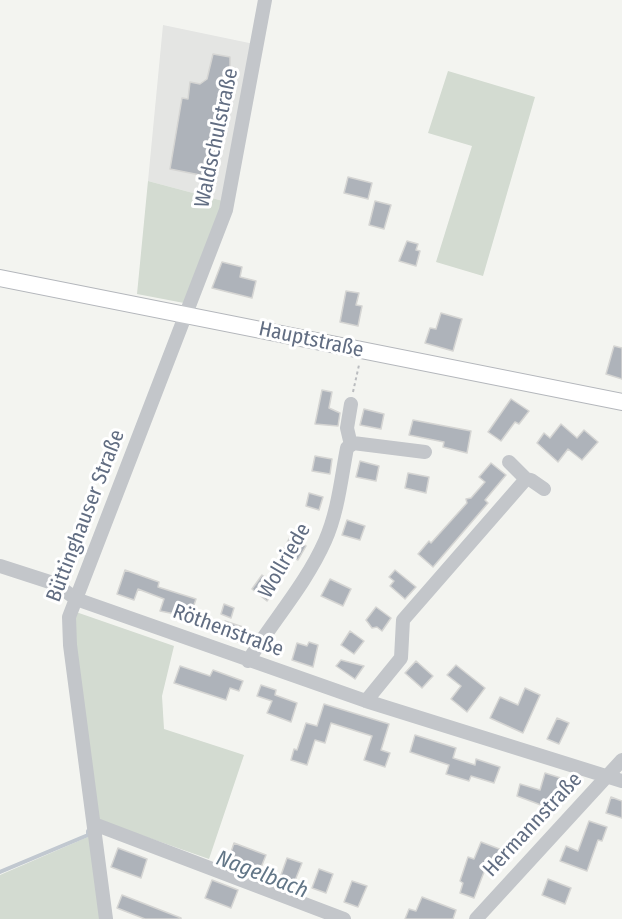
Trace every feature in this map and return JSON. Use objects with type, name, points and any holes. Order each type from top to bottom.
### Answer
[{"type":"main road","name":"Hauptstraße","points":[[0,278],[622,402]]},
{"type":"street","name":"Waldschulstraße","points":[[184,314],[226,210],[265,0]]},
{"type":"street","name":"Büttinghauser Straße","points":[[106,919],[70,645],[69,617],[184,314]]},
{"type":"street","points":[[351,404],[346,428],[351,445],[353,443],[425,452]]},
{"type":"street","name":"Wollriede","points":[[248,661],[313,565],[325,541],[336,508],[347,448],[351,445]]},
{"type":"street","points":[[509,462],[526,480],[531,480],[544,489]]},
{"type":"street","points":[[366,701],[401,658],[403,620],[526,480]]},
{"type":"street","name":"Röthenstraße","points":[[0,566],[57,584],[76,599],[248,661],[366,701],[622,781]]},
{"type":"street","name":"Hermannstraße","points":[[476,919],[622,760]]},
{"type":"street","points":[[94,824],[344,919]]},
{"type":"path","points":[[351,404],[362,350]]},
{"type":"shaded area","points":[[163,25],[254,44],[223,201],[148,181]]},
{"type":"shaded area","points":[[448,71],[535,97],[483,276],[436,262],[472,146],[428,133]]},
{"type":"shaded area","points":[[148,181],[223,201],[184,303],[137,294]]},
{"type":"shaded area","points":[[76,612],[174,646],[162,696],[164,729],[244,755],[209,859],[98,820],[72,629]]},
{"type":"shaded area","points":[[90,836],[100,919],[0,919],[0,875]]},
{"type":"building","points":[[213,54],[230,57],[230,67],[210,177],[170,169],[182,98],[188,99],[190,82],[200,84],[207,79]]},
{"type":"building","points":[[348,177],[372,183],[368,199],[344,193]]},
{"type":"building","points":[[375,201],[391,205],[384,229],[369,225]]},
{"type":"building","points":[[407,241],[418,244],[416,250],[420,251],[416,266],[399,261]]},
{"type":"building","points":[[222,262],[242,267],[240,277],[256,281],[252,298],[212,288]]},
{"type":"building","points":[[346,291],[359,293],[356,305],[362,306],[358,326],[340,322]]},
{"type":"building","points":[[441,313],[462,319],[453,351],[425,343],[430,328],[436,329]]},
{"type":"building","points":[[614,346],[622,348],[622,379],[606,374]]},
{"type":"building","points":[[322,390],[332,392],[329,408],[340,413],[338,426],[315,424]]},
{"type":"building","points":[[511,399],[529,411],[519,424],[515,422],[501,441],[488,432]]},
{"type":"building","points":[[364,409],[384,414],[381,429],[360,425]]},
{"type":"building","points":[[413,420],[471,431],[467,453],[443,447],[444,442],[409,435]]},
{"type":"building","points":[[561,424],[577,438],[584,430],[598,442],[582,460],[568,449],[558,462],[537,443],[544,433],[550,438]]},
{"type":"building","points":[[315,456],[332,459],[330,474],[312,471]]},
{"type":"building","points":[[360,461],[379,466],[376,481],[356,477]]},
{"type":"building","points":[[491,463],[506,475],[485,500],[488,503],[433,567],[418,554],[467,503],[466,499],[471,498],[485,482],[479,477]]},
{"type":"building","points":[[408,473],[429,477],[426,493],[405,488]]},
{"type":"building","points":[[309,493],[323,497],[319,510],[306,506]]},
{"type":"building","points":[[347,520],[365,526],[360,540],[342,535]]},
{"type":"building","points":[[290,537],[306,546],[298,560],[282,552]]},
{"type":"building","points":[[125,570],[159,582],[158,587],[196,599],[190,617],[160,611],[164,599],[138,589],[134,600],[117,594]]},
{"type":"building","points":[[395,570],[416,587],[405,599],[390,586],[394,581],[389,577]]},
{"type":"building","points":[[262,575],[277,587],[267,601],[252,589]]},
{"type":"building","points":[[330,579],[351,589],[343,606],[321,596]]},
{"type":"building","points":[[224,604],[234,608],[231,618],[221,614]]},
{"type":"building","points":[[376,607],[391,618],[382,631],[377,627],[372,628],[366,620]]},
{"type":"building","points":[[225,621],[243,627],[238,642],[220,635]]},
{"type":"building","points":[[350,631],[364,641],[354,654],[341,645]]},
{"type":"building","points":[[309,642],[318,645],[313,667],[292,660],[297,643],[307,646]]},
{"type":"building","points":[[341,660],[364,666],[355,679],[336,666]]},
{"type":"building","points":[[416,661],[433,676],[422,688],[405,673]]},
{"type":"building","points":[[456,665],[485,688],[467,712],[451,699],[461,686],[447,675]]},
{"type":"building","points":[[180,666],[210,676],[213,670],[243,681],[239,691],[230,688],[226,700],[174,683]]},
{"type":"building","points":[[261,685],[276,690],[275,695],[297,703],[291,722],[267,713],[272,701],[257,696]]},
{"type":"building","points":[[525,688],[540,695],[523,733],[490,718],[500,697],[518,705]]},
{"type":"building","points":[[324,704],[389,724],[381,750],[390,753],[385,767],[364,760],[372,736],[331,723],[325,743],[315,740],[307,765],[291,760],[294,749],[297,750],[306,723],[317,726]]},
{"type":"building","points":[[557,718],[569,723],[559,744],[547,739]]},
{"type":"building","points":[[415,735],[456,748],[453,758],[475,765],[476,759],[500,767],[494,783],[471,776],[469,781],[446,774],[449,765],[410,752]]},
{"type":"building","points":[[545,773],[567,780],[557,811],[517,796],[520,784],[540,790]]},
{"type":"building","points":[[611,797],[622,801],[622,818],[606,813]]},
{"type":"building","points":[[589,821],[607,827],[602,841],[598,840],[587,871],[560,861],[566,846],[578,851]]},
{"type":"building","points":[[481,842],[502,850],[495,876],[484,872],[474,898],[460,893],[463,883],[460,881],[468,857],[474,859]]},
{"type":"building","points":[[234,843],[266,855],[260,870],[229,858]]},
{"type":"building","points":[[118,848],[147,859],[141,878],[111,867]]},
{"type":"building","points":[[287,858],[302,863],[294,883],[280,878]]},
{"type":"building","points":[[319,869],[333,874],[326,893],[312,888]]},
{"type":"building","points":[[548,879],[571,888],[565,904],[542,895]]},
{"type":"building","points":[[212,880],[238,890],[231,908],[205,898]]},
{"type":"building","points":[[352,881],[367,886],[358,907],[344,902]]},
{"type":"building","points":[[122,895],[181,919],[145,919],[117,908]]},
{"type":"building","points":[[422,897],[456,910],[453,919],[405,919],[409,909],[416,911]]},
{"type":"waterway","name":"Nagelbach","points":[[0,872],[88,835],[88,831]]}]
